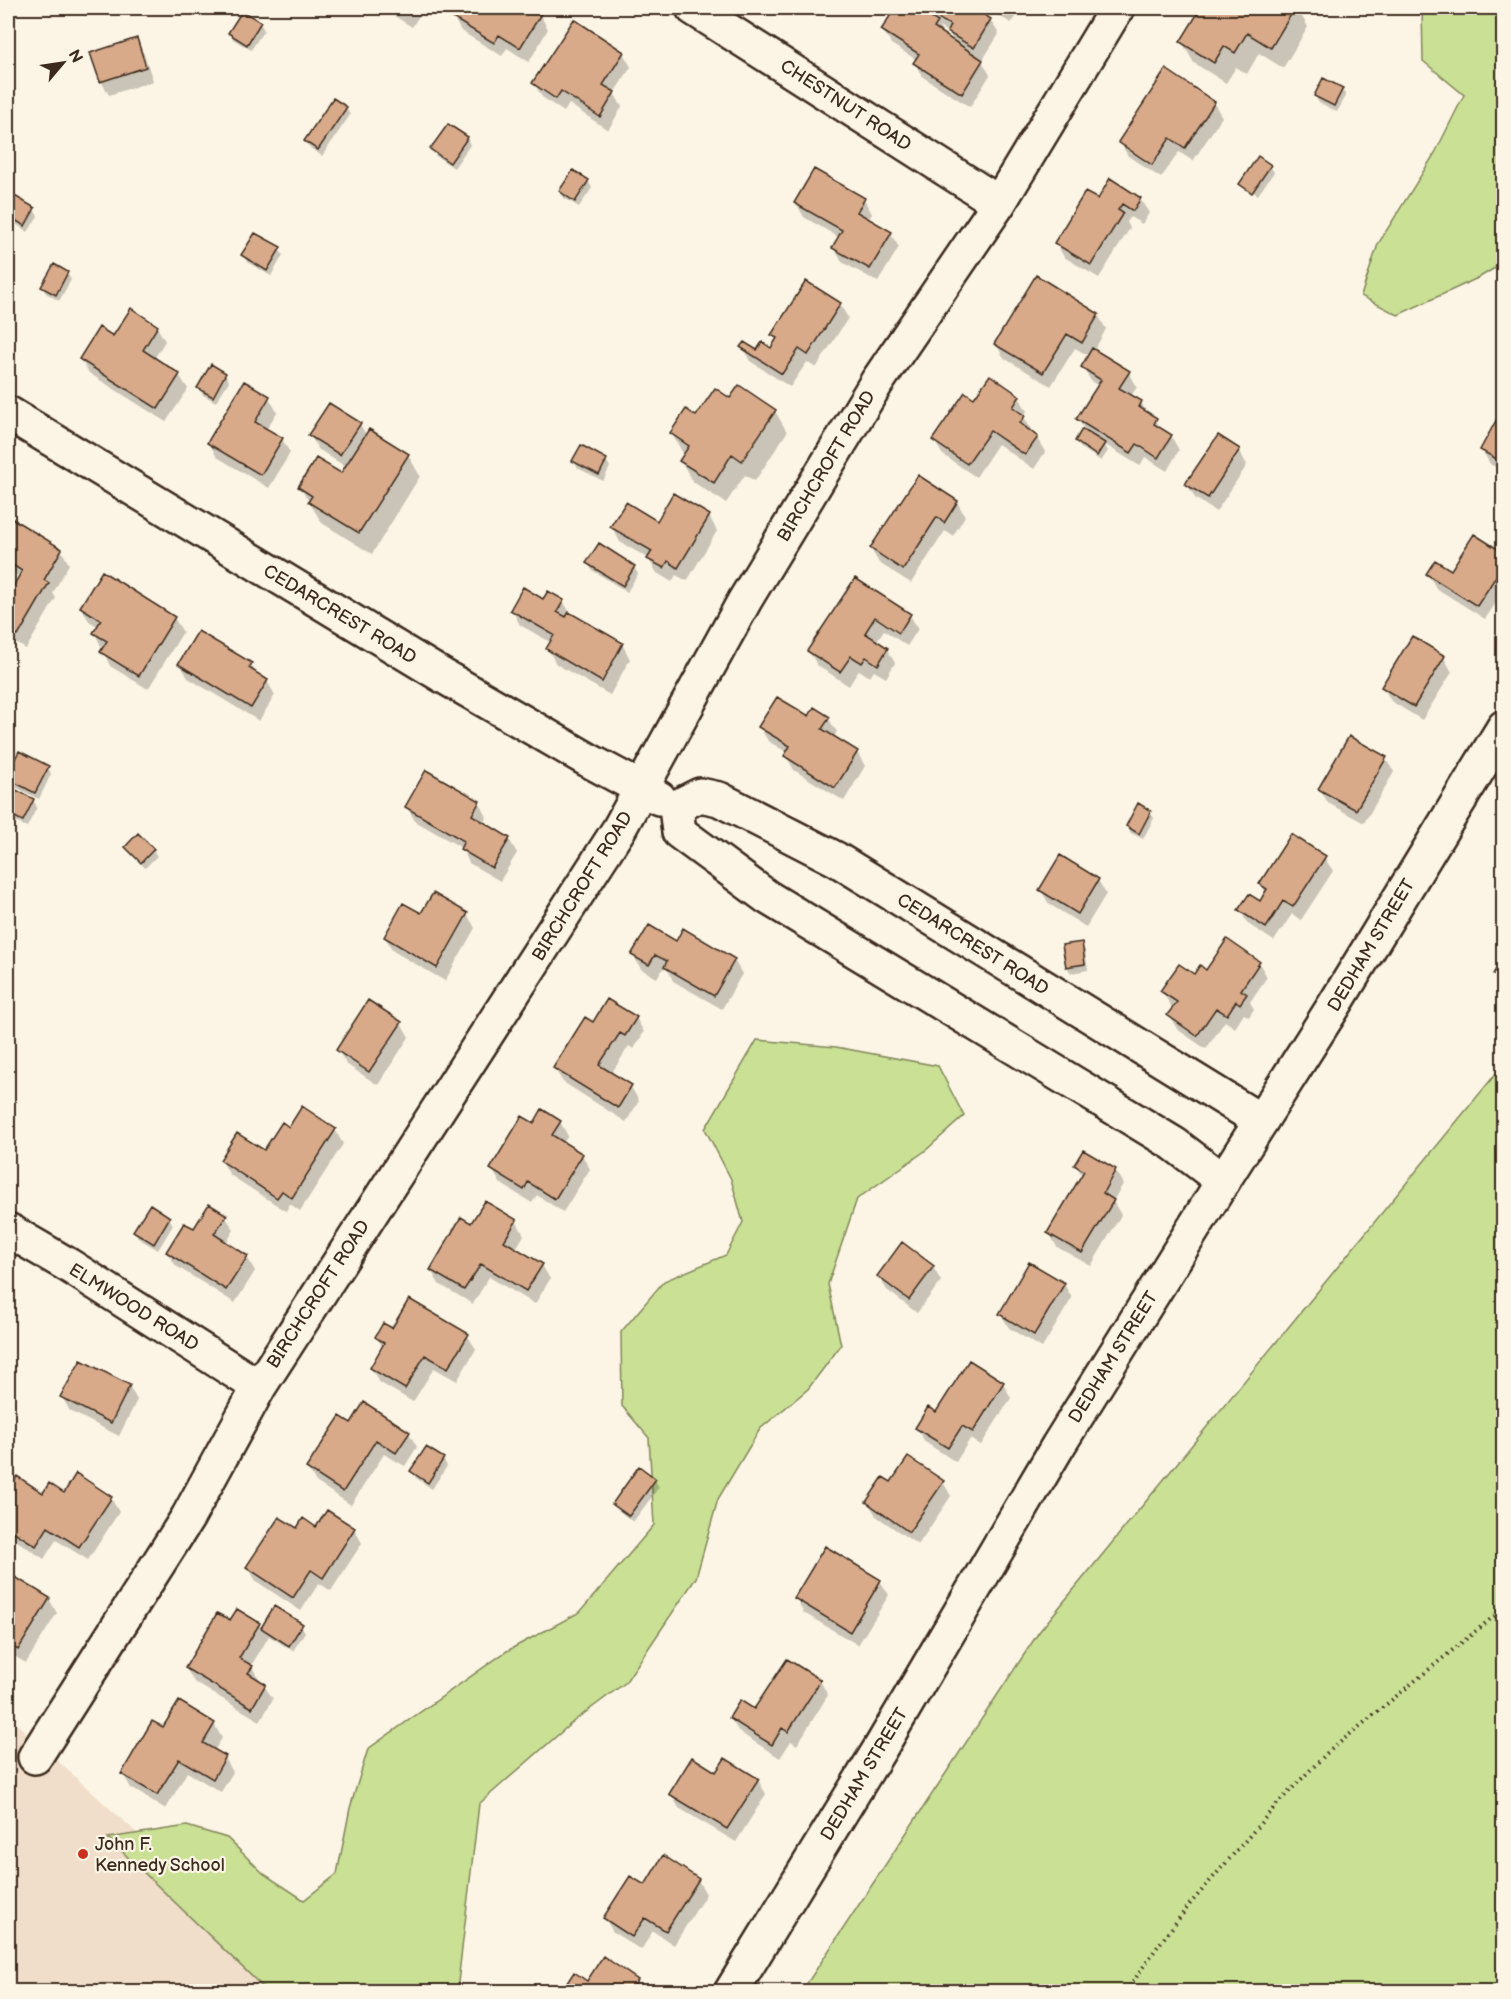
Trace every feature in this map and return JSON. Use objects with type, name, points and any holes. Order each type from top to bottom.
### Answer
[{"type":"street","name":"CHESTNUT ROAD","points":[[693,8],[999,203]]},
{"type":"street","name":"BIRCHCROFT ROAD","points":[[35,1757],[188,1517],[259,1387],[613,839],[745,600],[877,382],[999,203],[1117,8]]},
{"type":"street","name":"CEDARCREST ROAD","points":[[8,413],[443,676],[641,789],[676,807],[700,795],[719,799],[836,859],[1261,1121]]},
{"type":"street","name":"DEDHAM STREET","points":[[731,1992],[881,1747],[1064,1436],[1337,1001],[1503,727]]},
{"type":"street","points":[[676,807],[679,832],[767,897],[1174,1144],[1223,1181]]},
{"type":"street","name":"ELMWOOD ROAD","points":[[8,1230],[68,1265],[259,1387]]},
{"type":"path","points":[[1126,1992],[1190,1904],[1279,1802],[1327,1753],[1503,1608]]},
{"type":"shaded area","name":"John F. Kennedy School","points":[[8,1716],[311,1991],[8,1991]]},
{"type":"green space","points":[[1422,8],[1503,8],[1503,263],[1480,277],[1398,315],[1361,296],[1378,244],[1435,153],[1464,95],[1423,61]]},
{"type":"green space","points":[[757,1040],[836,1047],[938,1066],[964,1116],[925,1151],[857,1199],[828,1284],[841,1345],[808,1389],[760,1429],[718,1499],[696,1578],[625,1683],[574,1721],[479,1804],[457,1991],[267,1991],[108,1838],[187,1826],[227,1838],[264,1874],[304,1900],[337,1874],[350,1808],[368,1749],[507,1651],[580,1612],[654,1525],[649,1438],[622,1406],[621,1332],[664,1281],[726,1255],[743,1222],[731,1179],[705,1129]]},
{"type":"green space","points":[[1503,1068],[1503,1991],[802,1991],[1039,1632],[1498,1071]]},
{"type":"building","points":[[457,8],[531,8],[541,14],[520,48],[499,35],[494,43],[451,17]]},
{"type":"building","points":[[895,8],[915,8],[938,22],[934,28],[983,60],[962,94],[913,63],[919,54],[881,30]]},
{"type":"building","points":[[920,8],[973,8],[991,19],[974,48],[947,32],[950,25]]},
{"type":"building","points":[[1201,8],[1295,8],[1271,48],[1247,33],[1235,53],[1224,46],[1214,63],[1180,42]]},
{"type":"building","points":[[242,11],[261,22],[247,45],[228,33]]},
{"type":"building","points":[[574,19],[624,52],[603,85],[615,92],[600,117],[561,91],[556,99],[532,83]]},
{"type":"building","points":[[137,38],[146,67],[100,82],[90,53]]},
{"type":"building","points":[[1166,69],[1215,102],[1185,148],[1170,138],[1152,165],[1118,142]]},
{"type":"building","points":[[1323,78],[1343,88],[1334,106],[1314,96]]},
{"type":"building","points":[[333,98],[347,107],[318,150],[304,141]]},
{"type":"building","points":[[448,124],[468,137],[450,163],[430,149]]},
{"type":"building","points":[[1258,156],[1271,165],[1252,193],[1239,184]]},
{"type":"building","points":[[814,169],[865,198],[857,212],[892,232],[870,269],[832,248],[842,230],[794,203]]},
{"type":"building","points":[[573,170],[589,180],[575,202],[559,191]]},
{"type":"building","points":[[1110,178],[1141,198],[1133,211],[1122,204],[1118,210],[1123,213],[1091,265],[1054,243],[1085,192],[1098,199]]},
{"type":"building","points":[[13,195],[35,208],[25,226],[8,216],[8,204]]},
{"type":"building","points":[[255,233],[281,247],[267,271],[241,255]]},
{"type":"building","points":[[54,264],[68,272],[56,295],[41,287]]},
{"type":"building","points":[[1036,275],[1099,314],[1082,343],[1067,334],[1043,373],[994,344]]},
{"type":"building","points":[[806,281],[841,303],[808,355],[799,349],[782,374],[740,347],[744,342],[757,350],[762,342],[771,348],[777,338],[771,335]]},
{"type":"building","points":[[131,308],[158,326],[143,350],[180,374],[158,409],[79,359],[99,327],[113,336]]},
{"type":"building","points":[[1092,348],[1130,371],[1119,388],[1142,401],[1139,407],[1157,418],[1154,424],[1172,435],[1158,458],[1137,444],[1131,453],[1076,419],[1101,380],[1081,367]]},
{"type":"building","points":[[211,364],[226,373],[213,397],[197,388]]},
{"type":"building","points":[[990,375],[1020,396],[1013,407],[1025,416],[1020,423],[1038,437],[1025,455],[990,431],[967,464],[932,440],[965,392],[974,398]]},
{"type":"building","points":[[244,381],[270,396],[255,422],[283,438],[261,475],[207,443]]},
{"type":"building","points":[[739,385],[776,410],[742,461],[732,454],[714,483],[679,461],[689,446],[670,433],[686,409],[696,416],[715,388],[730,398]]},
{"type":"building","points":[[329,403],[361,423],[340,455],[308,435]]},
{"type":"building","points":[[1499,415],[1504,418],[1504,463],[1480,450]]},
{"type":"building","points":[[369,429],[409,454],[359,533],[308,502],[312,496],[298,487],[316,458],[341,473]]},
{"type":"building","points":[[1082,429],[1105,443],[1097,456],[1075,441]]},
{"type":"building","points":[[1218,435],[1240,449],[1208,498],[1185,484]]},
{"type":"building","points":[[581,445],[607,459],[599,475],[572,461]]},
{"type":"building","points":[[918,475],[958,501],[944,523],[937,517],[903,570],[870,548]]},
{"type":"building","points":[[673,493],[710,515],[678,568],[668,561],[664,568],[647,559],[652,551],[610,527],[626,502],[657,521]]},
{"type":"building","points":[[8,516],[62,549],[44,580],[49,583],[18,636],[8,630],[8,595],[22,571],[8,562]]},
{"type":"building","points":[[1474,534],[1504,553],[1504,564],[1477,606],[1426,574],[1435,560],[1451,570]]},
{"type":"building","points":[[599,543],[635,566],[623,586],[586,563]]},
{"type":"building","points":[[102,571],[175,617],[139,676],[100,652],[107,641],[93,633],[101,620],[80,607]]},
{"type":"building","points":[[855,578],[911,614],[899,633],[875,617],[865,633],[888,648],[878,665],[866,657],[862,663],[851,656],[840,672],[807,651]]},
{"type":"building","points":[[523,587],[543,599],[548,591],[564,600],[557,612],[566,617],[569,612],[623,643],[602,682],[546,649],[554,635],[510,610]]},
{"type":"building","points":[[198,631],[252,663],[249,668],[268,680],[251,708],[178,664]]},
{"type":"building","points":[[1412,636],[1445,656],[1414,707],[1381,687]]},
{"type":"building","points":[[777,697],[809,716],[814,707],[830,717],[822,729],[858,751],[835,788],[784,756],[790,746],[758,727]]},
{"type":"building","points":[[1349,736],[1387,757],[1356,810],[1318,789]]},
{"type":"building","points":[[19,751],[49,766],[35,793],[8,779],[8,773]]},
{"type":"building","points":[[426,770],[480,801],[472,815],[510,838],[492,868],[460,849],[464,841],[405,807]]},
{"type":"building","points":[[8,786],[34,799],[23,821],[8,814]]},
{"type":"building","points":[[1138,803],[1151,811],[1139,834],[1126,826]]},
{"type":"building","points":[[138,833],[154,849],[141,863],[125,847]]},
{"type":"building","points":[[1291,834],[1326,856],[1293,907],[1283,901],[1266,928],[1238,910],[1249,894],[1260,901],[1267,889],[1259,884]]},
{"type":"building","points":[[1060,855],[1099,879],[1078,914],[1039,890]]},
{"type":"building","points":[[433,893],[468,913],[437,968],[384,937],[403,903],[421,913]]},
{"type":"building","points":[[649,925],[676,941],[683,928],[735,959],[714,996],[664,967],[667,961],[655,955],[649,965],[631,955]]},
{"type":"building","points":[[1227,939],[1260,962],[1241,990],[1247,994],[1240,1004],[1236,1001],[1227,1015],[1216,1008],[1197,1036],[1167,1015],[1177,1002],[1160,991],[1179,964],[1194,974],[1200,965],[1206,970]]},
{"type":"building","points":[[1082,942],[1085,964],[1066,967],[1062,945]]},
{"type":"building","points":[[1504,957],[1504,981],[1493,974]]},
{"type":"building","points":[[607,999],[637,1017],[625,1036],[620,1033],[599,1065],[632,1085],[618,1108],[553,1068],[585,1017],[593,1022]]},
{"type":"building","points":[[368,1000],[402,1022],[369,1072],[336,1050]]},
{"type":"building","points":[[302,1106],[336,1129],[292,1198],[282,1191],[277,1198],[220,1160],[237,1133],[264,1150],[282,1122],[289,1127]]},
{"type":"building","points":[[542,1109],[561,1121],[552,1135],[583,1154],[555,1199],[528,1182],[524,1190],[490,1169],[522,1116],[534,1123]]},
{"type":"building","points":[[1083,1150],[1116,1169],[1103,1193],[1114,1200],[1082,1253],[1047,1233],[1084,1171],[1074,1165]]},
{"type":"building","points":[[485,1201],[517,1220],[504,1241],[543,1264],[526,1291],[481,1264],[464,1290],[430,1270],[461,1217],[471,1223]]},
{"type":"building","points":[[150,1204],[170,1217],[154,1244],[133,1231]]},
{"type":"building","points":[[209,1204],[227,1215],[214,1234],[248,1256],[226,1290],[166,1252],[184,1223],[194,1228]]},
{"type":"building","points":[[902,1242],[934,1266],[909,1300],[877,1276]]},
{"type":"building","points":[[1029,1262],[1065,1283],[1034,1335],[999,1314]]},
{"type":"building","points":[[409,1299],[469,1334],[448,1368],[425,1355],[405,1389],[370,1368],[384,1343],[375,1337],[383,1323],[392,1328]]},
{"type":"building","points":[[81,1360],[130,1385],[111,1423],[60,1397]]},
{"type":"building","points":[[969,1360],[1004,1382],[973,1432],[962,1426],[948,1448],[915,1428],[928,1407],[936,1412]]},
{"type":"building","points":[[364,1402],[410,1432],[396,1453],[376,1440],[343,1492],[306,1468],[340,1416],[351,1423]]},
{"type":"building","points":[[426,1447],[444,1458],[428,1483],[410,1471]]},
{"type":"building","points":[[908,1457],[944,1481],[909,1532],[866,1502],[883,1477],[891,1482]]},
{"type":"building","points":[[639,1466],[656,1479],[629,1516],[612,1504]]},
{"type":"building","points":[[76,1473],[112,1497],[79,1547],[48,1527],[36,1546],[8,1528],[8,1492],[17,1476],[43,1493],[49,1483],[64,1493]]},
{"type":"building","points":[[327,1510],[355,1528],[323,1578],[311,1570],[293,1598],[246,1567],[279,1517],[297,1528],[303,1518],[316,1527]]},
{"type":"building","points":[[825,1546],[881,1580],[850,1632],[794,1598]]},
{"type":"building","points":[[15,1577],[50,1598],[18,1650],[8,1644],[8,1590]]},
{"type":"building","points":[[274,1606],[303,1624],[289,1646],[261,1628]]},
{"type":"building","points":[[237,1609],[260,1623],[239,1658],[253,1666],[248,1673],[266,1684],[252,1708],[185,1668],[217,1613],[230,1620]]},
{"type":"building","points":[[787,1659],[821,1680],[788,1732],[782,1728],[772,1745],[729,1718],[740,1700],[754,1709]]},
{"type":"building","points":[[179,1701],[215,1723],[203,1743],[226,1756],[213,1779],[179,1759],[157,1795],[121,1774],[152,1721],[163,1727]]},
{"type":"building","points":[[692,1757],[716,1772],[725,1758],[759,1779],[727,1829],[669,1794]]},
{"type":"building","points":[[663,1855],[699,1879],[666,1931],[645,1918],[632,1937],[603,1918],[630,1876],[645,1885]]},
{"type":"building","points":[[603,1956],[638,1980],[630,1992],[561,1992],[574,1972],[587,1981]]},
{"type":"place","name":"John F. Kennedy School","points":[[83,1854]]}]
